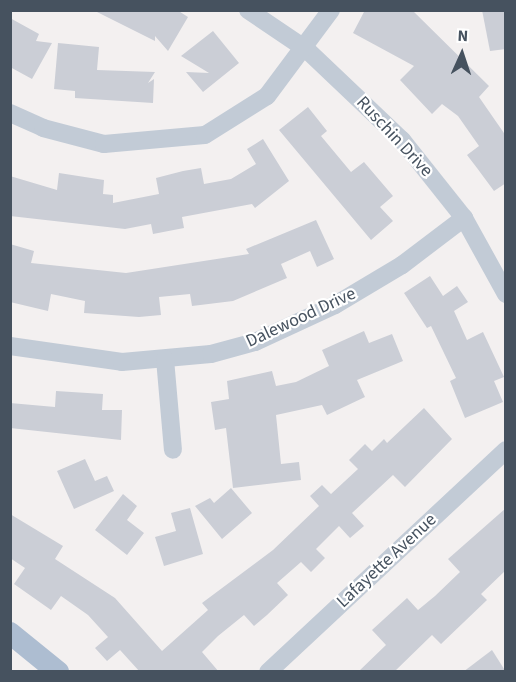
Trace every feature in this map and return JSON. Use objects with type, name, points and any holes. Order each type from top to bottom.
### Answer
[{"type":"main road","points":[[10,633],[58,672]]},
{"type":"street","name":"Ruschin Drive","points":[[248,10],[307,50],[402,140],[464,218],[506,294]]},
{"type":"street","points":[[10,113],[43,128],[104,144],[205,135],[267,96],[307,50],[331,10]]},
{"type":"street","name":"Dalewood Drive","points":[[10,346],[74,358],[165,359],[255,342],[335,305],[402,266],[464,218]]},
{"type":"street","points":[[165,359],[173,450]]},
{"type":"street","name":"Lafayette Avenue","points":[[268,672],[506,450]]},
{"type":"building","points":[[93,10],[177,10],[188,17],[168,51],[155,36],[155,41]]},
{"type":"building","points":[[365,10],[412,10],[489,86],[479,97],[506,136],[506,183],[494,191],[467,155],[479,146],[458,116],[442,104],[432,114],[400,80],[414,66],[353,33]]},
{"type":"building","points":[[482,10],[506,10],[506,49],[490,51]]},
{"type":"building","points":[[10,18],[39,34],[36,41],[52,43],[32,79],[10,67]]},
{"type":"building","points":[[213,31],[239,63],[203,92],[186,72],[209,73],[181,56]]},
{"type":"building","points":[[58,43],[99,47],[97,70],[155,72],[148,83],[154,79],[153,103],[75,98],[75,91],[54,89]]},
{"type":"building","points":[[308,107],[327,131],[321,136],[351,172],[364,162],[393,196],[380,207],[393,221],[371,240],[279,130]]},
{"type":"building","points":[[263,139],[289,181],[255,208],[252,204],[182,217],[184,228],[153,234],[151,224],[125,229],[10,216],[10,176],[57,190],[59,173],[104,180],[103,194],[113,195],[113,203],[159,194],[156,178],[183,171],[201,168],[204,184],[231,179],[256,164],[247,149]]},
{"type":"building","points":[[316,220],[334,259],[317,267],[310,251],[281,264],[287,278],[233,301],[192,306],[190,294],[159,297],[161,315],[139,317],[84,313],[85,301],[51,294],[48,311],[10,302],[10,244],[34,251],[31,263],[126,273],[249,254],[246,249]]},
{"type":"building","points":[[430,276],[443,296],[457,286],[468,302],[454,311],[467,340],[483,332],[504,377],[494,381],[503,402],[465,418],[450,381],[456,378],[431,326],[427,328],[404,293]]},
{"type":"building","points":[[364,331],[369,343],[392,334],[403,361],[357,380],[365,397],[327,415],[322,405],[276,415],[281,464],[299,462],[301,480],[233,488],[226,428],[215,430],[211,402],[229,399],[227,381],[272,371],[276,386],[296,382],[329,366],[322,350]]},
{"type":"building","points":[[56,391],[103,394],[102,410],[122,410],[121,440],[10,428],[10,403],[55,407]]},
{"type":"building","points":[[424,408],[452,439],[405,487],[393,475],[352,513],[364,526],[350,538],[339,526],[316,549],[325,558],[311,572],[301,562],[277,583],[288,595],[267,615],[254,626],[244,615],[202,652],[219,672],[140,672],[120,650],[107,661],[95,648],[108,637],[88,615],[61,596],[51,610],[14,584],[25,568],[10,558],[10,514],[63,546],[55,559],[115,598],[162,651],[208,610],[202,603],[273,550],[319,506],[310,496],[322,485],[331,494],[358,469],[349,460],[365,444],[372,451],[384,439],[387,443]]},
{"type":"building","points":[[85,459],[95,481],[107,476],[114,491],[74,509],[57,471]]},
{"type":"building","points":[[231,488],[252,513],[222,539],[195,506],[210,498],[214,503]]},
{"type":"building","points":[[123,494],[137,506],[127,520],[144,533],[127,555],[95,530]]},
{"type":"building","points":[[190,508],[203,554],[164,566],[155,537],[176,531],[171,513]]},
{"type":"building","points":[[506,508],[506,570],[481,594],[487,600],[441,644],[432,635],[394,672],[358,672],[386,645],[372,630],[407,598],[418,610],[435,596],[460,572],[448,559]]},
{"type":"building","points":[[492,650],[506,672],[463,672]]}]
